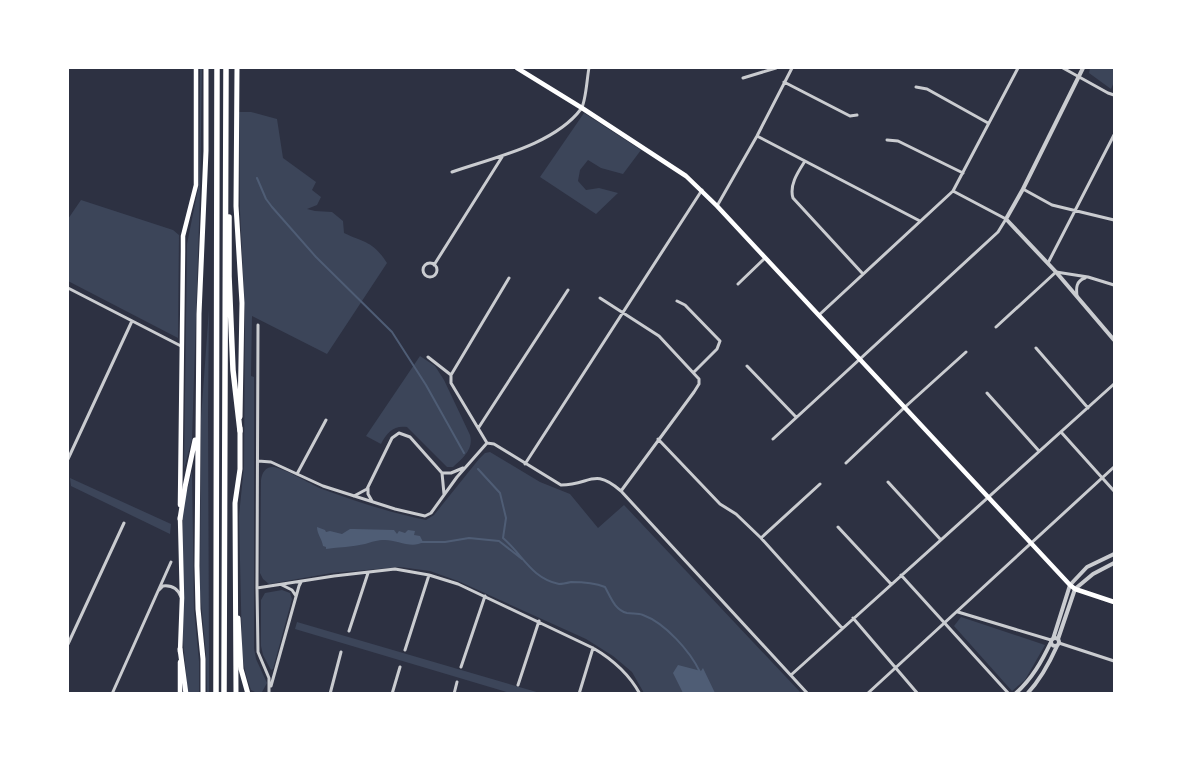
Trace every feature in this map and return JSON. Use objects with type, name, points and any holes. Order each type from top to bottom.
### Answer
[{"type":"highway","points":[[203,694],[203,659],[198,609],[198,417],[200,277],[206,151],[206,68]]},
{"type":"highway","points":[[216,694],[217,68]]},
{"type":"highway","points":[[224,694],[226,68]]},
{"type":"highway","points":[[236,694],[235,503],[240,469],[242,303],[236,206],[237,68]]},
{"type":"highway","points":[[225,176],[230,227],[229,276],[234,370],[240,432]]},
{"type":"highway","points":[[180,519],[184,487],[195,440],[198,417]]},
{"type":"highway","points":[[235,574],[240,663],[248,693]]},
{"type":"highway","points":[[180,649],[186,694]]},
{"type":"main road","points":[[180,694],[183,236],[196,185],[196,68]]},
{"type":"main road","points":[[517,68],[686,176],[702,190],[1070,585],[1075,589],[1114,602]]},
{"type":"street","points":[[452,172],[502,156],[558,132],[582,108],[589,68]]},
{"type":"street","points":[[743,78],[776,68]]},
{"type":"street","points":[[717,206],[757,136],[792,68]]},
{"type":"street","points":[[819,315],[953,191],[1018,68]]},
{"type":"street","points":[[1063,68],[1108,93],[1114,94]]},
{"type":"street","points":[[773,439],[998,232],[1023,189],[1083,68]]},
{"type":"street","points":[[784,82],[850,116],[857,115]]},
{"type":"street","points":[[916,87],[926,89],[989,123]]},
{"type":"street","points":[[1048,263],[1114,135]]},
{"type":"street","points":[[757,136],[920,221]]},
{"type":"street","points":[[887,140],[898,141],[962,173]]},
{"type":"street","points":[[434,265],[502,156]]},
{"type":"street","points":[[805,161],[792,186],[793,198],[863,274]]},
{"type":"street","points":[[1023,189],[1052,205],[1114,220]]},
{"type":"street","points":[[525,464],[702,190]]},
{"type":"street","points":[[953,191],[1006,219],[1048,263],[1114,340]]},
{"type":"street","points":[[738,284],[765,257]]},
{"type":"street","points":[[430,263],[434,265],[437,271],[435,275],[427,276],[423,271],[424,266],[430,263]]},
{"type":"street","points":[[1056,272],[1114,285]]},
{"type":"street","points":[[996,327],[1056,272]]},
{"type":"street","points":[[487,443],[452,383],[451,375],[510,278]]},
{"type":"street","points":[[1077,296],[1076,289],[1078,283],[1081,279],[1088,278]]},
{"type":"street","points":[[68,288],[181,346]]},
{"type":"street","points":[[479,428],[568,290]]},
{"type":"street","points":[[600,298],[659,336],[699,378],[699,384],[694,392],[620,491]]},
{"type":"street","points":[[677,301],[685,305],[720,341],[718,349],[694,372]]},
{"type":"street","points":[[68,459],[132,321]]},
{"type":"street","points":[[258,325],[258,652],[270,682],[269,694]]},
{"type":"street","points":[[1036,348],[1088,408]]},
{"type":"street","points":[[846,463],[966,352]]},
{"type":"street","points":[[428,358],[451,375]]},
{"type":"street","points":[[747,366],[796,417]]},
{"type":"street","points":[[791,675],[1114,384]]},
{"type":"street","points":[[987,393],[1039,451]]},
{"type":"street","points":[[298,474],[326,420]]},
{"type":"street","points":[[1061,432],[1114,491]]},
{"type":"street","points":[[354,496],[364,492],[368,487],[392,438],[399,434],[410,437],[442,473],[443,496]]},
{"type":"street","points":[[658,439],[720,504],[736,514],[762,538],[842,628]]},
{"type":"street","points":[[487,443],[494,444],[561,485],[571,485],[598,477],[609,481],[808,694]]},
{"type":"street","points":[[258,461],[272,462],[323,486],[425,516],[431,513],[465,467],[487,443]]},
{"type":"street","points":[[442,473],[451,473],[465,467]]},
{"type":"street","points":[[867,694],[1114,467]]},
{"type":"street","points":[[888,482],[940,540]]},
{"type":"street","points":[[762,538],[820,484]]},
{"type":"street","points":[[368,487],[368,494],[373,502]]},
{"type":"street","points":[[68,644],[124,523]]},
{"type":"street","points":[[838,527],[891,584]]},
{"type":"street","points":[[1015,694],[1032,676],[1044,657],[1052,640],[1070,585],[1087,567],[1114,554]]},
{"type":"street","points":[[112,694],[171,562]]},
{"type":"street","points":[[1027,694],[1049,664],[1058,643],[1075,589],[1093,574],[1114,563]]},
{"type":"street","points":[[257,588],[395,569],[429,575],[458,584],[485,596],[593,648],[610,658],[634,682],[640,694]]},
{"type":"street","points":[[349,631],[368,572]]},
{"type":"street","points":[[405,650],[429,575]]},
{"type":"street","points":[[901,575],[1009,694]]},
{"type":"street","points":[[269,694],[296,597],[302,582]]},
{"type":"street","points":[[281,585],[292,590],[296,597]]},
{"type":"street","points":[[158,592],[163,586],[172,587],[178,591],[182,598]]},
{"type":"street","points":[[461,667],[485,596]]},
{"type":"street","points":[[957,611],[1114,661]]},
{"type":"street","points":[[853,618],[918,694]]},
{"type":"street","points":[[518,685],[539,621]]},
{"type":"street","points":[[1052,640],[1053,646],[1058,643]]},
{"type":"street","points":[[579,694],[593,648]]},
{"type":"street","points":[[330,694],[341,652]]},
{"type":"street","points":[[392,694],[400,667]]},
{"type":"street","points":[[265,669],[270,675],[275,672]]},
{"type":"street","points":[[454,694],[457,682]]},
{"type":"shaded area","points":[[200,68],[202,68],[200,194],[192,439],[184,469],[187,244],[199,184]]},
{"type":"shaded area","points":[[1090,68],[1114,68],[1114,82],[1111,89],[1089,73]]},
{"type":"shaded area","points":[[239,112],[251,112],[277,119],[283,158],[316,182],[312,190],[321,197],[317,205],[307,209],[332,212],[343,221],[344,233],[373,246],[387,263],[327,354],[252,316],[251,376],[254,377],[254,648],[256,659],[267,683],[262,692],[257,693],[251,690],[249,685],[242,650],[239,516],[244,466],[245,312],[240,211]]},
{"type":"shaded area","points":[[584,113],[641,150],[623,174],[601,168],[588,160],[580,170],[578,181],[586,190],[599,188],[618,193],[596,214],[540,177]]},
{"type":"shaded area","points":[[81,200],[173,230],[179,235],[178,338],[68,281],[68,219]]},
{"type":"shaded area","points":[[209,309],[209,693],[207,694],[206,654],[200,592],[201,418]]},
{"type":"shaded area","points":[[420,356],[435,366],[444,380],[470,435],[469,449],[464,457],[453,467],[447,467],[407,427],[398,427],[391,430],[381,444],[366,436]]},
{"type":"shaded area","points":[[490,452],[540,482],[570,494],[598,528],[624,505],[801,693],[644,693],[632,672],[613,656],[586,639],[458,581],[430,571],[400,567],[332,573],[269,584],[263,579],[260,573],[261,480],[266,469],[278,468],[322,489],[400,514],[426,520],[434,515],[479,459],[485,453]]},
{"type":"shaded area","points":[[192,471],[194,609],[199,661],[199,693],[188,694],[183,640],[183,507]]},
{"type":"shaded area","points":[[70,478],[171,524],[170,534],[71,486]]},
{"type":"shaded area","points":[[317,527],[326,532],[342,534],[350,529],[394,530],[397,534],[399,531],[405,533],[408,530],[415,531],[414,535],[420,536],[423,542],[414,545],[382,540],[326,549],[323,546]]},
{"type":"shaded area","points":[[282,590],[290,593],[292,599],[273,669],[271,670],[263,655],[261,646],[261,600],[265,593]]},
{"type":"shaded area","points":[[961,617],[1045,645],[1025,680],[1012,691],[954,626]]},
{"type":"shaded area","points":[[297,622],[540,693],[510,693],[295,629]]},
{"type":"shaded area","points":[[678,665],[701,671],[703,668],[715,693],[683,693],[673,673]]},
{"type":"waterway","points":[[257,178],[266,199],[272,207],[316,257],[392,332],[426,385],[464,453]]},
{"type":"waterway","points":[[478,469],[500,493],[506,518],[503,538],[534,571],[541,577],[559,584],[580,582],[605,587],[619,609],[627,613],[643,615],[660,624],[668,631],[690,655],[700,672]]},
{"type":"waterway","points":[[421,542],[445,542],[469,538],[499,541],[522,559]]}]
